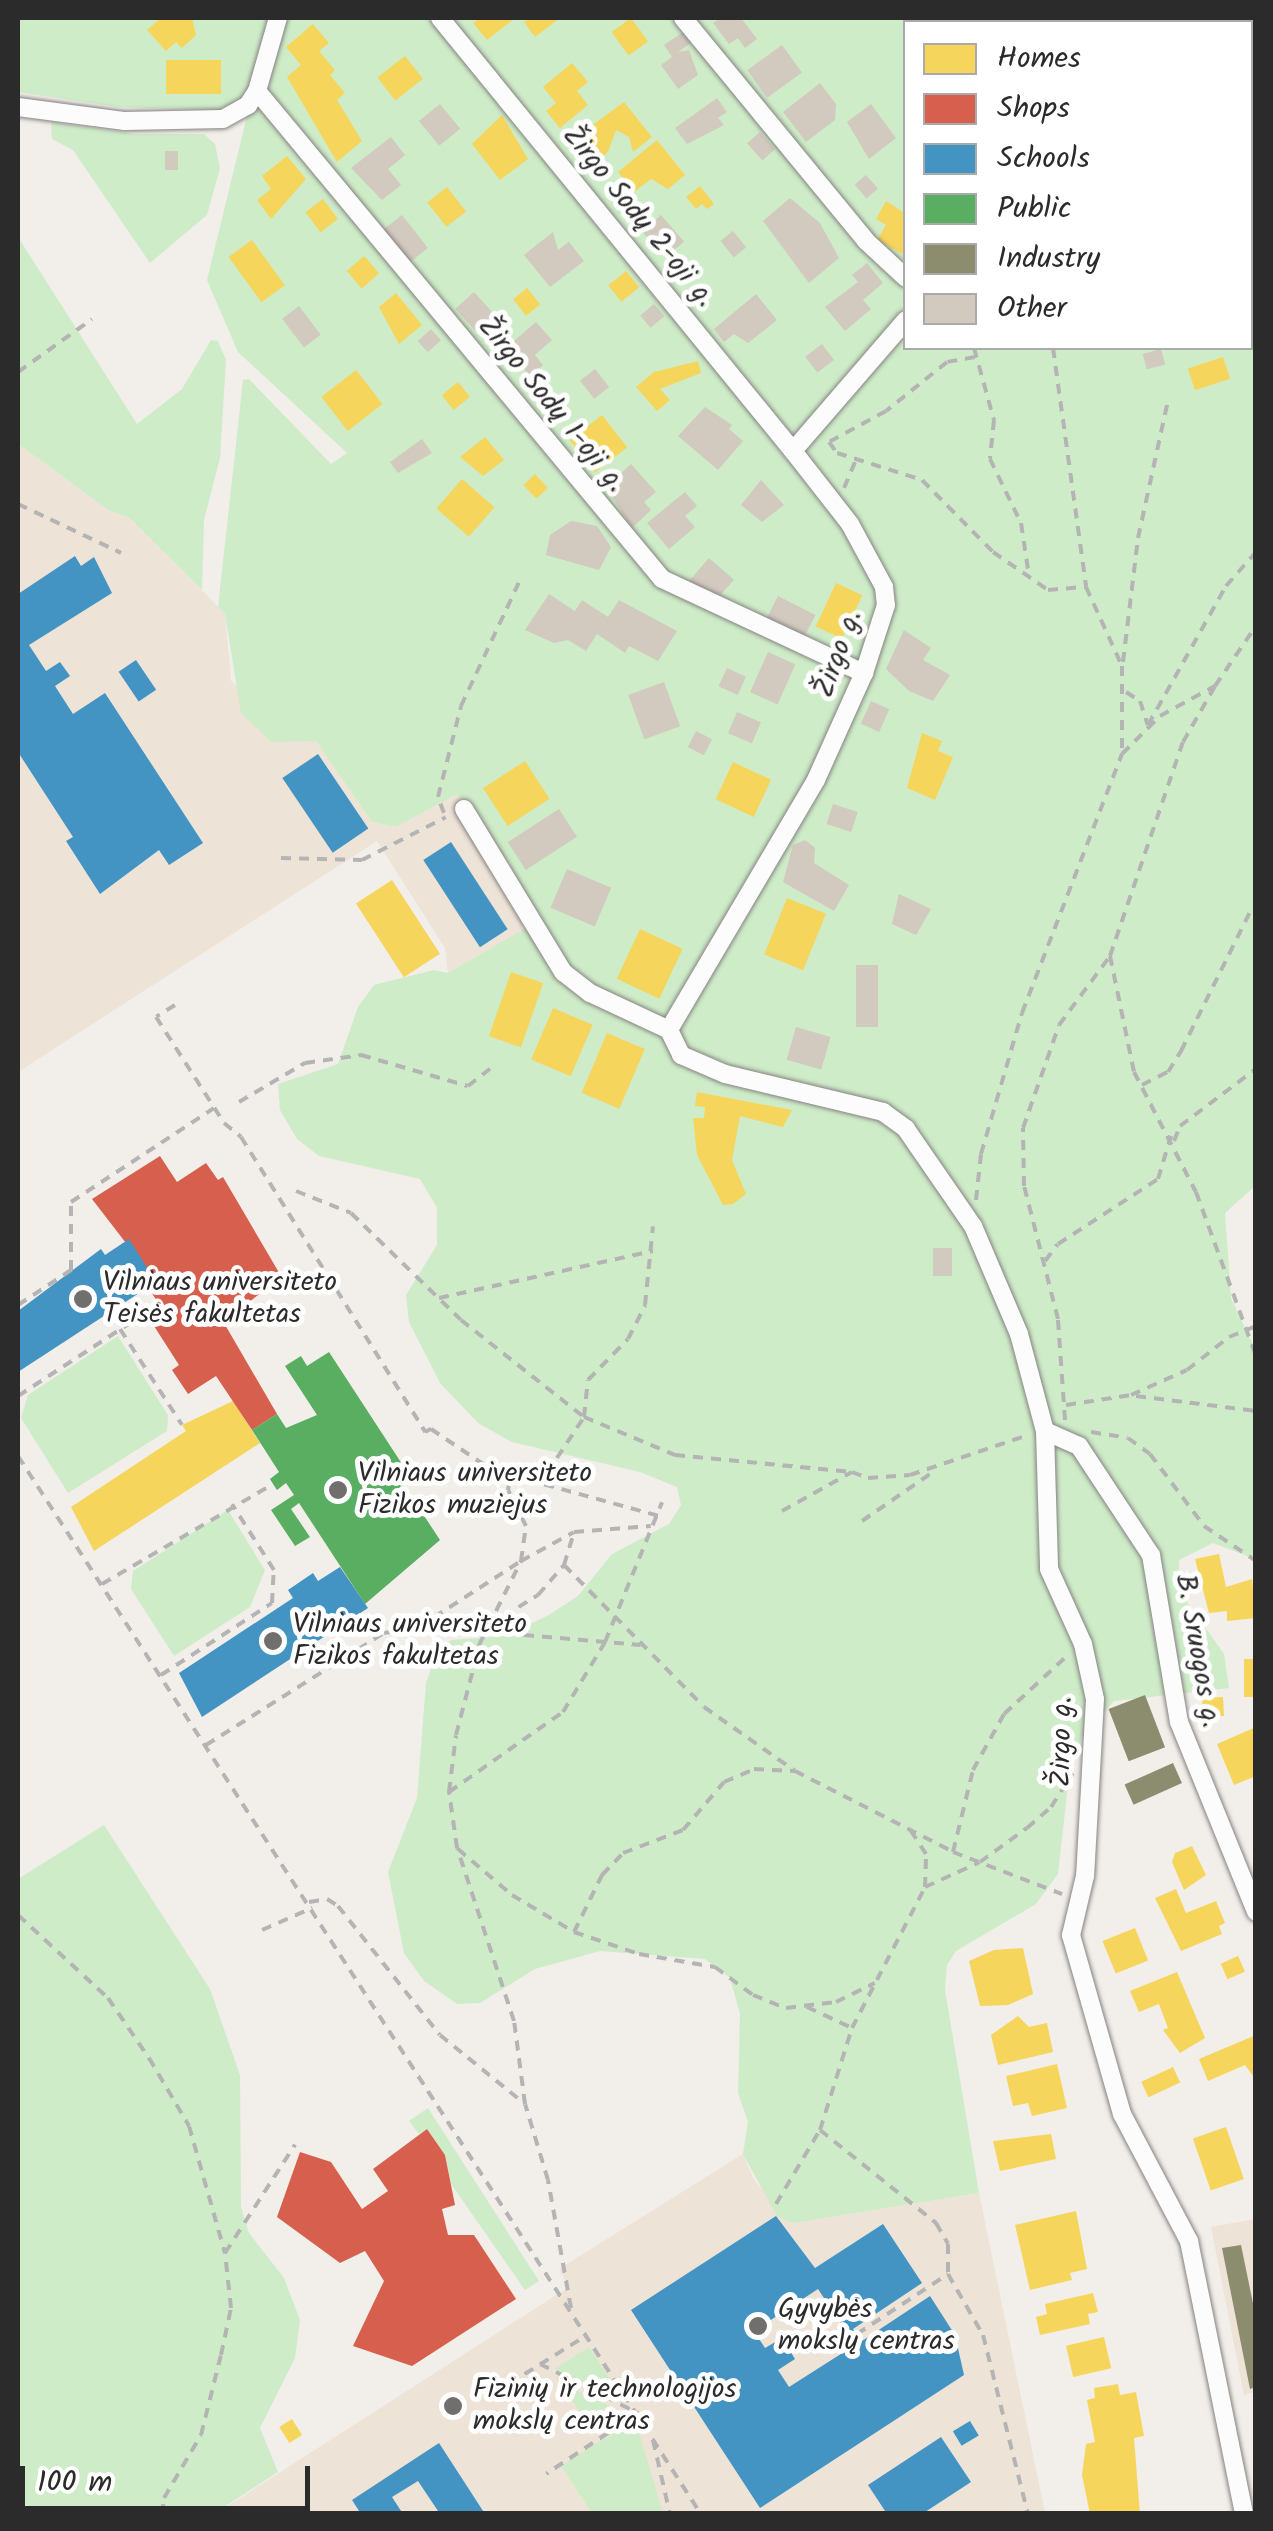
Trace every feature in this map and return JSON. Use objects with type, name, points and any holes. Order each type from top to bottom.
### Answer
[{"type":"street","points":[[18,106],[125,121],[223,119],[248,106],[257,92],[278,18]]},
{"type":"street","name":"Žirgo Sodų 2-oji g.","points":[[440,18],[793,451]]},
{"type":"street","points":[[683,18],[866,241],[903,275]]},
{"type":"street","name":"Žirgo Sodų 1-oji g.","points":[[257,92],[640,559],[690,596],[864,674]]},
{"type":"street","points":[[793,451],[903,323]]},
{"type":"street","name":"Žirgo g.","points":[[668,1030],[816,780],[864,674],[886,604],[884,586],[835,505],[793,451]]},
{"type":"street","name":"Žirgo g.","points":[[455,813],[564,972],[590,992],[668,1030],[681,1056],[725,1074],[883,1112],[906,1130],[973,1226],[1058,1434],[1049,1569],[1082,1644],[1095,1699],[1085,1876],[1076,1900],[1071,1935],[1122,2114],[1174,2202],[1189,2242],[1244,2514]]},
{"type":"street","name":"B. Sruogos g.","points":[[1058,1434],[1089,1459],[1152,1555],[1183,1734],[1256,1912]]},
{"type":"path","points":[[18,372],[92,319]]},
{"type":"path","points":[[974,350],[994,420],[990,459],[1021,524],[1029,576]]},
{"type":"path","points":[[973,1226],[980,1154],[1012,1041],[1122,754],[1126,692],[1122,666],[1086,587],[1052,350]]},
{"type":"path","points":[[974,357],[947,362],[886,412],[840,432],[829,442],[856,460],[922,480],[993,552],[1048,590],[1086,587]]},
{"type":"path","points":[[1122,666],[1133,618],[1138,538],[1168,400]]},
{"type":"path","points":[[835,505],[856,460]]},
{"type":"path","points":[[18,504],[121,552]]},
{"type":"path","points":[[1122,754],[1148,726],[1226,586],[1256,552]]},
{"type":"path","points":[[281,858],[362,860],[455,813],[438,797],[461,706],[519,582]]},
{"type":"path","points":[[1058,1434],[1066,1405],[1045,1261],[1024,1186],[1024,1128],[1059,1025],[1110,956],[1184,742],[1215,686],[1256,626]]},
{"type":"path","points":[[1148,726],[1215,686]]},
{"type":"path","points":[[1126,692],[1140,701],[1148,726]]},
{"type":"path","points":[[1142,1085],[1168,1072],[1182,1050],[1250,912]]},
{"type":"path","points":[[1110,956],[1123,1042],[1172,1139],[1243,1333],[1256,1356]]},
{"type":"path","points":[[175,1004],[156,1017],[214,1108],[241,1136],[426,1432],[431,1429],[468,1460],[510,1476],[659,1516]]},
{"type":"path","points":[[239,1102],[305,1063],[361,1055],[468,1086],[490,1069]]},
{"type":"path","points":[[1045,1261],[1058,1244],[1158,1179],[1180,1126],[1256,1069]]},
{"type":"path","points":[[18,1305],[71,1270],[71,1202],[214,1108]]},
{"type":"path","points":[[296,1191],[352,1213],[516,1368],[584,1417],[675,1456],[852,1472],[868,1478],[938,1469],[1058,1434],[1097,1431],[1128,1438],[1150,1454],[1204,1526],[1256,1561]]},
{"type":"path","points":[[546,1473],[584,1417],[588,1380],[628,1338],[645,1305],[652,1226]]},
{"type":"path","points":[[439,1298],[652,1251]]},
{"type":"path","points":[[18,1396],[159,1304]]},
{"type":"path","points":[[1066,1405],[1131,1395],[1187,1370],[1256,1326]]},
{"type":"path","points":[[120,1329],[182,1425]]},
{"type":"path","points":[[1131,1395],[1256,1411]]},
{"type":"path","points":[[18,1456],[589,2334],[701,2514]]},
{"type":"path","points":[[862,1521],[938,1469]]},
{"type":"path","points":[[782,1511],[852,1472]]},
{"type":"path","points":[[510,1476],[508,1490],[526,1526],[521,1561],[488,1626],[456,1736],[449,1792],[457,1848],[514,2021],[525,2104],[548,2180],[570,2308]]},
{"type":"path","points":[[102,1584],[232,1504],[273,1484]]},
{"type":"path","points":[[449,1792],[563,1712],[606,1642],[662,1502]]},
{"type":"path","points":[[160,1675],[272,1604],[274,1570],[232,1504]]},
{"type":"path","points":[[206,1745],[384,1634],[419,1627],[574,1532],[651,1526]]},
{"type":"path","points":[[488,1626],[538,1595],[564,1565],[574,1532]]},
{"type":"path","points":[[564,1565],[704,1707],[795,1770],[953,1852],[1076,1900]]},
{"type":"path","points":[[488,1626],[641,1645]]},
{"type":"path","points":[[953,1852],[972,1770],[1004,1714],[1082,1644]]},
{"type":"path","points":[[925,1886],[980,1862],[1051,1807],[1090,1752]]},
{"type":"path","points":[[574,1932],[602,1875],[622,1853],[683,1830],[724,1782],[754,1769],[795,1770]]},
{"type":"path","points":[[776,2204],[820,2130],[852,2028],[925,1886],[926,1854],[909,1827]]},
{"type":"path","points":[[457,1848],[512,1895],[574,1932],[639,1954],[716,1966],[753,1995],[786,2008],[807,2006],[875,1984]]},
{"type":"path","points":[[262,1930],[310,1905],[328,1900],[338,1906],[440,2035],[525,2104]]},
{"type":"path","points":[[18,1915],[108,1998],[149,2058],[189,2126],[225,2253],[231,2308],[221,2355],[201,2434],[164,2498],[162,2514]]},
{"type":"path","points":[[807,2006],[852,2028]]},
{"type":"path","points":[[820,2130],[936,2224],[948,2244],[948,2274],[983,2335],[1028,2514]]},
{"type":"path","points":[[225,2253],[296,2145]]},
{"type":"path","points":[[857,2334],[948,2274]]},
{"type":"path","points":[[494,2394],[589,2334]]},
{"type":"path","points":[[540,2364],[638,2413]]},
{"type":"path","points":[[546,2474],[638,2413]]},
{"type":"path","points":[[652,2434],[670,2514]]},
{"type":"shaded area","points":[[18,444],[110,511],[129,516],[225,614],[231,681],[316,741],[372,822],[396,827],[457,794],[539,922],[448,973],[445,948],[377,841],[18,1072]]},
{"type":"shaded area","name":"Gyvybės mokslų centras","points":[[743,2154],[754,2180],[793,2223],[979,2193],[1045,2513],[215,2514],[569,2287],[559,2269]]},
{"type":"shaded area","points":[[1255,2219],[1255,2392],[1244,2395],[1211,2227]]},
{"type":"green space","points":[[18,18],[1255,18],[1256,1185],[1225,1213],[1231,1298],[1255,1349],[1255,1559],[1213,1543],[1179,1560],[1180,1592],[1224,1654],[1229,1688],[1114,1701],[1083,1735],[1070,1767],[1058,1874],[1036,1904],[956,1951],[947,1965],[945,1990],[979,2193],[793,2223],[777,2216],[743,2154],[748,2122],[738,2093],[740,2014],[730,1978],[705,1959],[600,1951],[535,1969],[480,2003],[457,2004],[424,1981],[404,1953],[388,1872],[417,1798],[426,1683],[437,1652],[451,1640],[505,1636],[547,1616],[578,1596],[612,1554],[669,1524],[681,1505],[677,1487],[640,1472],[512,1442],[478,1423],[440,1383],[409,1322],[406,1295],[437,1245],[437,1208],[420,1179],[319,1156],[297,1139],[280,1110],[278,1084],[338,1064],[358,1007],[374,985],[434,970],[448,973],[538,921],[457,794],[396,827],[372,822],[316,741],[271,742],[241,713],[225,614],[218,607],[243,380],[249,379],[331,464],[347,453],[238,352],[207,280],[248,112],[233,103],[216,110],[117,107],[18,92]]},
{"type":"green space","points":[[51,122],[136,134],[204,134],[215,144],[220,168],[207,215],[150,263],[73,150],[52,139]]},
{"type":"green space","points":[[18,237],[137,424],[182,389],[211,340],[218,341],[226,360],[220,458],[204,520],[202,590],[129,517],[110,511],[18,444]]},
{"type":"green space","points":[[118,1336],[168,1415],[167,1431],[68,1493],[21,1418],[28,1395]]},
{"type":"green space","points":[[228,1510],[265,1570],[250,1607],[174,1656],[131,1589],[133,1571]]},
{"type":"green space","points":[[104,1825],[210,1989],[240,2075],[241,2207],[249,2233],[284,2278],[300,2320],[295,2358],[260,2428],[278,2472],[215,2513],[18,2513],[18,1879]]},
{"type":"green space","points":[[428,2108],[539,2281],[525,2290],[451,2184],[445,2155],[427,2129],[419,2134],[409,2121]]},
{"type":"green space","points":[[589,2347],[625,2402],[555,2369]]},
{"type":"green space","points":[[560,2383],[624,2413],[594,2431]]},
{"type":"green space","points":[[635,2419],[663,2513],[592,2513],[561,2466]]},
{"type":"building: Homes","points":[[161,18],[192,18],[196,35],[182,48],[176,42],[166,51],[147,30]]},
{"type":"building: Homes","points":[[480,18],[515,18],[487,40],[473,23]]},
{"type":"building: Homes","points":[[530,18],[560,18],[535,37],[524,22]]},
{"type":"building: Homes","points":[[631,18],[648,41],[629,56],[612,32]]},
{"type":"building: Homes","points":[[313,24],[329,43],[319,51],[335,70],[330,75],[345,93],[337,100],[362,141],[337,162],[287,77],[301,65],[286,47]]},
{"type":"building: Homes","points":[[405,56],[423,79],[395,100],[377,78]]},
{"type":"building: Homes","points":[[166,60],[221,60],[221,94],[166,94]]},
{"type":"building: Homes","points":[[572,63],[588,82],[577,91],[588,105],[560,128],[546,111],[556,103],[543,87]]},
{"type":"building: Homes","points":[[624,102],[652,137],[633,152],[629,137],[616,130],[608,152],[594,163],[583,157],[571,141]]},
{"type":"building: Homes","points":[[502,115],[528,159],[500,180],[472,144]]},
{"type":"building: Homes","points":[[657,140],[685,175],[668,189],[651,179],[634,192],[618,172]]},
{"type":"building: Homes","points":[[287,156],[306,179],[271,219],[257,200],[271,189],[262,176]]},
{"type":"building: Homes","points":[[700,186],[714,204],[707,209],[702,204],[696,209],[686,197]]},
{"type":"building: Homes","points":[[447,187],[466,211],[446,227],[427,202]]},
{"type":"building: Homes","points":[[323,199],[338,219],[320,232],[305,212]]},
{"type":"building: Homes","points":[[886,201],[903,212],[903,254],[877,240],[886,225],[876,219]]},
{"type":"building: Homes","points":[[252,240],[285,285],[261,302],[229,257]]},
{"type":"building: Homes","points":[[364,256],[379,273],[362,288],[347,271]]},
{"type":"building: Homes","points":[[626,271],[639,287],[621,302],[608,285]]},
{"type":"building: Homes","points":[[527,288],[540,304],[526,316],[513,299]]},
{"type":"building: Homes","points":[[396,293],[422,325],[399,344],[379,307]]},
{"type":"building: Homes","points":[[1223,357],[1230,379],[1195,390],[1188,368]]},
{"type":"building: Homes","points":[[698,361],[701,373],[660,389],[670,400],[657,411],[636,387],[654,372]]},
{"type":"building: Homes","points":[[356,370],[382,404],[348,431],[321,397]]},
{"type":"building: Homes","points":[[458,382],[470,397],[454,410],[442,395]]},
{"type":"building: Homes","points":[[602,415],[627,447],[595,473],[570,440]]},
{"type":"building: Homes","points":[[485,437],[504,460],[483,476],[460,457]]},
{"type":"building: Homes","points":[[535,474],[548,488],[536,499],[523,485]]},
{"type":"building: Homes","points":[[462,479],[494,507],[469,537],[436,508]]},
{"type":"building: Homes","points":[[836,583],[862,595],[842,639],[816,627]]},
{"type":"building: Homes","points":[[922,733],[942,741],[938,751],[953,757],[935,800],[907,788]]},
{"type":"building: Homes","points":[[525,761],[550,799],[508,826],[483,788]]},
{"type":"building: Homes","points":[[733,762],[771,780],[754,817],[716,799]]},
{"type":"building: Homes","points":[[392,880],[440,954],[404,977],[356,903]]},
{"type":"building: Homes","points":[[787,898],[826,914],[803,970],[764,955]]},
{"type":"building: Homes","points":[[640,929],[683,949],[659,999],[617,979]]},
{"type":"building: Homes","points":[[511,972],[543,983],[521,1047],[489,1036]]},
{"type":"building: Homes","points":[[553,1008],[593,1025],[571,1076],[531,1060]]},
{"type":"building: Homes","points":[[607,1033],[645,1049],[619,1109],[582,1093]]},
{"type":"building: Homes","points":[[697,1092],[792,1110],[783,1127],[740,1116],[732,1160],[746,1194],[733,1204],[723,1205],[697,1155],[693,1118],[704,1118],[705,1107],[695,1106]]},
{"type":"building: Homes","points":[[233,1401],[260,1443],[94,1551],[71,1507],[186,1431],[182,1425]]},
{"type":"building: Homes","points":[[1219,1554],[1226,1587],[1252,1579],[1256,1618],[1227,1621],[1227,1611],[1209,1613],[1195,1559]]},
{"type":"building: Homes","points":[[1244,1659],[1256,1659],[1256,1697],[1244,1697]]},
{"type":"building: Homes","points":[[1223,1697],[1224,1716],[1203,1717],[1202,1698]]},
{"type":"building: Homes","points":[[1256,1727],[1256,1776],[1234,1785],[1217,1744]]},
{"type":"building: Homes","points":[[1192,1846],[1206,1875],[1184,1890],[1172,1862],[1175,1853]]},
{"type":"building: Homes","points":[[1176,1889],[1186,1913],[1216,1901],[1225,1923],[1219,1926],[1222,1934],[1181,1951],[1155,1898]]},
{"type":"building: Homes","points":[[1135,1928],[1148,1960],[1116,1974],[1103,1941]]},
{"type":"building: Homes","points":[[1023,1948],[1033,1994],[1008,2005],[980,2006],[969,1961],[994,1950]]},
{"type":"building: Homes","points":[[1238,1956],[1245,1972],[1228,1979],[1221,1964]]},
{"type":"building: Homes","points":[[1177,1972],[1205,2038],[1180,2053],[1163,2030],[1168,2028],[1159,2004],[1139,2012],[1130,1991]]},
{"type":"building: Homes","points":[[1018,2016],[1029,2027],[1047,2023],[1053,2052],[998,2065],[991,2035]]},
{"type":"building: Homes","points":[[1256,2035],[1256,2080],[1245,2065],[1208,2081],[1199,2059]]},
{"type":"building: Homes","points":[[1057,2064],[1067,2108],[1032,2116],[1028,2103],[1013,2106],[1006,2076]]},
{"type":"building: Homes","points":[[1173,2067],[1180,2082],[1148,2097],[1141,2082]]},
{"type":"building: Homes","points":[[1226,2127],[1244,2179],[1211,2190],[1193,2138]]},
{"type":"building: Homes","points":[[1051,2134],[1056,2159],[1000,2171],[993,2141]]},
{"type":"building: Homes","points":[[1076,2211],[1087,2269],[1070,2273],[1072,2280],[1030,2290],[1015,2225]]},
{"type":"building: Homes","points":[[1093,2293],[1098,2312],[1088,2314],[1090,2324],[1040,2335],[1036,2317],[1047,2314],[1045,2304]]},
{"type":"building: Homes","points":[[1104,2337],[1111,2368],[1073,2377],[1066,2346]]},
{"type":"building: Homes","points":[[1118,2384],[1120,2395],[1136,2392],[1144,2436],[1134,2438],[1140,2514],[1090,2514],[1082,2475],[1086,2444],[1095,2442],[1087,2400],[1095,2398],[1094,2388]]},
{"type":"building: Homes","points":[[292,2419],[302,2435],[289,2443],[279,2427]]},
{"type":"building: Shops","points":[[160,1156],[177,1182],[206,1163],[218,1180],[223,1177],[281,1276],[224,1323],[277,1414],[252,1430],[216,1376],[188,1394],[172,1370],[179,1365],[154,1326],[167,1317],[148,1287],[156,1282],[92,1199]]},
{"type":"building: Shops","points":[[427,2129],[445,2155],[455,2205],[442,2209],[448,2235],[474,2235],[516,2299],[412,2366],[353,2346],[384,2281],[365,2251],[340,2263],[277,2217],[300,2152],[331,2162],[362,2209],[388,2191],[373,2169]]},
{"type":"building: Schools","points":[[75,556],[81,566],[94,557],[112,593],[29,645],[46,671],[60,662],[70,676],[55,686],[73,714],[105,693],[203,843],[169,865],[159,850],[100,894],[66,841],[73,837],[18,752],[18,594]]},
{"type":"building: Schools","points":[[136,660],[156,690],[139,702],[119,672]]},
{"type":"building: Schools","points":[[318,754],[368,829],[333,853],[282,778]]},
{"type":"building: Schools","points":[[451,842],[508,929],[480,947],[423,860]]},
{"type":"building: Schools","name":"Vilniaus universiteto Teisės fakultetas","points":[[129,1239],[156,1282],[18,1372],[18,1311],[101,1249],[105,1255]]},
{"type":"building: Schools","name":"Vilniaus universiteto Fizikos fakultetas","points":[[340,1567],[368,1608],[202,1717],[179,1673],[293,1598],[288,1590],[313,1573],[318,1581]]},
{"type":"building: Schools","points":[[776,2216],[815,2268],[883,2224],[922,2283],[853,2329],[862,2341],[930,2296],[955,2335],[964,2375],[760,2508],[631,2310]],"holes":[[[818,2289],[855,2345],[789,2387],[778,2370],[795,2359],[782,2338],[765,2348],[754,2331]]]},
{"type":"building: Schools","points":[[970,2421],[979,2436],[962,2446],[953,2431]]},
{"type":"building: Schools","points":[[941,2437],[971,2482],[922,2514],[887,2514],[868,2485]]},
{"type":"building: Schools","points":[[439,2443],[485,2514],[440,2514],[418,2481],[392,2497],[403,2514],[361,2514],[352,2500]]},
{"type":"building: Public","points":[[329,1352],[404,1467],[396,1473],[440,1540],[365,1604],[299,1503],[291,1509],[310,1537],[295,1546],[271,1510],[294,1495],[286,1483],[277,1490],[273,1484],[270,1479],[279,1472],[252,1430],[277,1414],[286,1428],[317,1415],[285,1366],[301,1356],[307,1366]]},
{"type":"building: Industry","points":[[1145,1695],[1165,1747],[1129,1761],[1109,1709]]},
{"type":"building: Industry","points":[[1173,1763],[1182,1783],[1134,1805],[1125,1785]]},
{"type":"building: Industry","points":[[1241,2245],[1256,2318],[1256,2387],[1250,2389],[1222,2248]]},
{"type":"building: Other","points":[[721,18],[741,18],[757,39],[745,48],[738,38],[729,44],[713,23]]},
{"type":"building: Other","points":[[683,32],[691,43],[678,52],[689,50],[698,75],[678,89],[661,65],[672,57],[664,45]]},
{"type":"building: Other","points":[[782,45],[802,73],[767,98],[747,70]]},
{"type":"building: Other","points":[[820,83],[836,104],[835,120],[806,142],[783,112]]},
{"type":"building: Other","points":[[717,98],[727,112],[718,118],[724,125],[687,144],[675,128]]},
{"type":"building: Other","points":[[440,104],[460,129],[439,146],[419,121]]},
{"type":"building: Other","points":[[871,104],[896,138],[869,159],[847,122]]},
{"type":"building: Other","points":[[760,132],[775,149],[762,161],[747,143]]},
{"type":"building: Other","points":[[391,137],[405,155],[388,169],[401,185],[382,200],[351,168]]},
{"type":"building: Other","points":[[165,151],[178,151],[178,170],[165,170]]},
{"type":"building: Other","points":[[866,175],[878,189],[866,198],[855,185]]},
{"type":"building: Other","points":[[790,198],[820,223],[839,258],[809,283],[763,221]]},
{"type":"building: Other","points":[[402,215],[428,248],[407,264],[382,231]]},
{"type":"building: Other","points":[[661,215],[684,241],[665,258],[642,231]]},
{"type":"building: Other","points":[[733,231],[746,247],[734,257],[721,241]]},
{"type":"building: Other","points":[[553,232],[558,250],[569,242],[584,261],[550,287],[524,255]]},
{"type":"building: Other","points":[[867,263],[883,283],[863,300],[871,309],[845,331],[825,307],[858,282],[852,275]]},
{"type":"building: Other","points":[[474,292],[495,315],[476,332],[455,309]]},
{"type":"building: Other","points":[[756,294],[777,320],[748,343],[734,334],[724,342],[714,329]]},
{"type":"building: Other","points":[[654,304],[664,316],[650,328],[640,316]]},
{"type":"building: Other","points":[[299,306],[321,335],[304,347],[282,319]]},
{"type":"building: Other","points":[[536,322],[552,340],[535,355],[543,365],[531,377],[522,366],[515,372],[499,354]]},
{"type":"building: Other","points":[[431,329],[441,340],[428,352],[418,341]]},
{"type":"building: Other","points":[[822,344],[834,360],[817,373],[805,357]]},
{"type":"building: Other","points":[[1161,350],[1165,364],[1147,369],[1143,354]]},
{"type":"building: Other","points":[[595,369],[609,387],[594,399],[580,381]]},
{"type":"building: Other","points":[[705,407],[732,425],[729,429],[743,441],[718,470],[678,436]]},
{"type":"building: Other","points":[[422,439],[432,453],[398,473],[390,462]]},
{"type":"building: Other","points":[[631,464],[656,492],[644,502],[651,510],[632,528],[606,487]]},
{"type":"building: Other","points":[[761,480],[784,505],[762,522],[741,505]]},
{"type":"building: Other","points":[[685,492],[697,506],[685,516],[695,527],[669,549],[647,523]]},
{"type":"building: Other","points":[[571,521],[597,526],[611,547],[599,570],[546,555],[550,535]]},
{"type":"building: Other","points":[[709,558],[734,580],[714,602],[689,581]]},
{"type":"building: Other","points":[[549,594],[575,611],[582,600],[608,617],[619,600],[677,631],[658,661],[629,646],[625,653],[597,634],[586,651],[568,640],[554,643],[525,630]]},
{"type":"building: Other","points":[[778,596],[815,615],[803,639],[766,620]]},
{"type":"building: Other","points":[[904,630],[931,648],[923,660],[950,675],[933,701],[909,691],[886,669]]},
{"type":"building: Other","points":[[768,652],[795,664],[778,704],[750,692]]},
{"type":"building: Other","points":[[727,668],[746,677],[738,695],[719,686]]},
{"type":"building: Other","points":[[664,682],[680,726],[644,739],[628,695]]},
{"type":"building: Other","points":[[871,701],[889,709],[879,732],[861,724]]},
{"type":"building: Other","points":[[737,712],[761,722],[752,743],[728,733]]},
{"type":"building: Other","points":[[696,731],[712,739],[704,755],[688,747]]},
{"type":"building: Other","points":[[833,804],[858,812],[851,832],[827,824]]},
{"type":"building: Other","points":[[559,809],[577,837],[526,870],[508,842]]},
{"type":"building: Other","points":[[805,840],[815,848],[814,863],[849,885],[834,911],[783,882],[793,845]]},
{"type":"building: Other","points":[[567,869],[611,888],[595,926],[551,908]]},
{"type":"building: Other","points":[[899,894],[931,909],[916,935],[892,924]]},
{"type":"building: Other","points":[[856,965],[878,965],[878,1027],[856,1027]]},
{"type":"building: Other","points":[[796,1027],[831,1037],[821,1070],[787,1060]]},
{"type":"building: Other","points":[[933,1248],[952,1248],[952,1276],[933,1276]]},
{"type":"place","name":"Vilniaus universiteto Teisės fakultetas","points":[[83,1299]]},
{"type":"place","name":"Vilniaus universiteto Fizikos muziejus","points":[[338,1490]]},
{"type":"place","name":"Vilniaus universiteto Fizikos fakultetas","points":[[273,1641]]},
{"type":"place","name":"Gyvybės mokslų centras","points":[[758,2326]]},
{"type":"place","name":"Fizinių ir technologijos mokslų centras","points":[[453,2406]]}]
